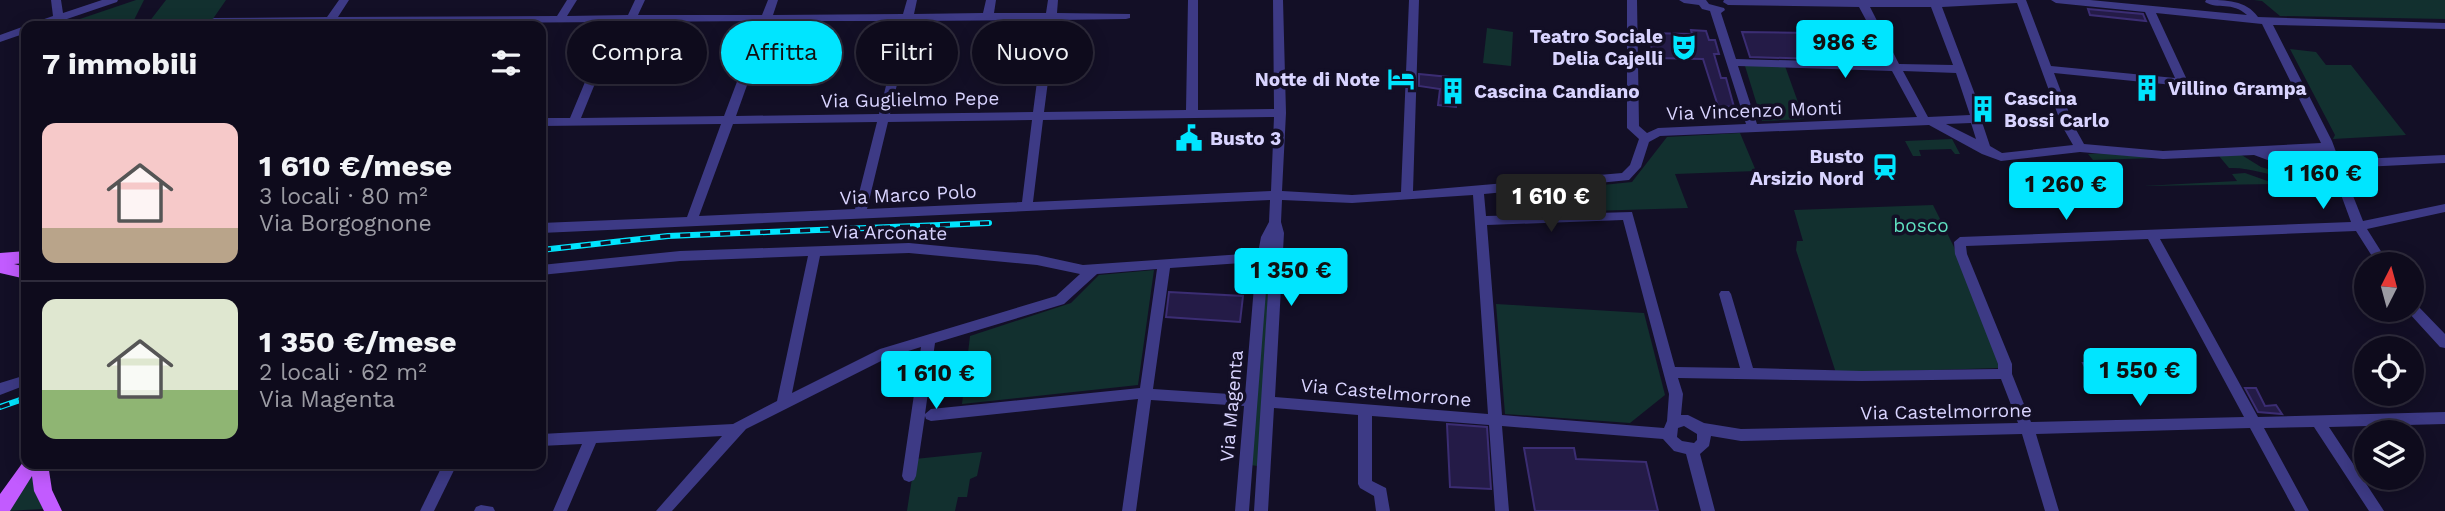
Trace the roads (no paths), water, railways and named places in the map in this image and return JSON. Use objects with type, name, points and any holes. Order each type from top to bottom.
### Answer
[{"type":"main road","points":[[0,250],[21,249]]},
{"type":"main road","points":[[0,260],[21,258]]},
{"type":"main road","points":[[0,267],[21,273]]},
{"type":"main road","points":[[0,510],[27,469]]},
{"type":"main road","points":[[40,469],[43,491],[53,511]]},
{"type":"street","points":[[56,0],[59,21]]},
{"type":"street","points":[[61,21],[113,0]]},
{"type":"street","points":[[329,21],[344,0]]},
{"type":"street","points":[[560,19],[572,0]]},
{"type":"street","points":[[632,18],[640,0]]},
{"type":"street","points":[[691,221],[773,0]]},
{"type":"street","points":[[860,214],[912,0]]},
{"type":"street","points":[[988,16],[991,0]]},
{"type":"street","points":[[1027,206],[1053,0]]},
{"type":"street","points":[[1192,113],[1193,0]]},
{"type":"street","name":"Via Magenta","points":[[1242,511],[1249,401],[1270,256],[1278,229],[1275,222],[1280,113],[1278,0]]},
{"type":"street","points":[[1407,196],[1414,0]]},
{"type":"street","points":[[1632,0],[1633,128],[1646,138]]},
{"type":"street","points":[[1685,0],[1700,1],[1714,10],[1753,128]]},
{"type":"street","points":[[1714,10],[1726,8],[1728,1],[1934,3],[2020,0],[2068,126],[2080,148]]},
{"type":"street","points":[[2056,0],[2260,20],[2445,26]]},
{"type":"street","points":[[1862,1],[1924,121],[1944,126],[2001,157],[2080,148],[2163,155],[2328,146]]},
{"type":"street","points":[[2214,16],[2208,1],[2238,4],[2260,20],[2328,146],[2359,226],[2375,252]]},
{"type":"street","points":[[1934,3],[1986,151]]},
{"type":"street","points":[[2048,69],[2183,82],[2149,10]]},
{"type":"street","points":[[444,21],[1126,16]]},
{"type":"street","points":[[574,121],[617,19]]},
{"type":"street","points":[[0,39],[21,31]]},
{"type":"street","points":[[1732,62],[1959,69]]},
{"type":"street","name":"Via Guglielmo Pepe","points":[[546,122],[1280,113]]},
{"type":"street","name":"Via Vincenzo Monti","points":[[1277,195],[1352,199],[1479,191],[1625,177],[1635,167],[1646,138],[1663,131],[1924,121],[1975,116]]},
{"type":"street","points":[[2285,162],[2280,154],[2287,149]]},
{"type":"street","points":[[2248,151],[2320,175],[2341,177]]},
{"type":"street","points":[[2335,164],[2445,159]]},
{"type":"street","points":[[1479,191],[1503,511]]},
{"type":"street","name":"Via Marco Polo","points":[[546,228],[1277,195]]},
{"type":"street","points":[[2052,511],[2027,428],[2005,374],[2006,364],[1961,254],[1960,242],[2359,226],[2444,209]]},
{"type":"street","points":[[1480,221],[1628,215],[1676,394],[1671,428],[1679,447],[1692,450],[1704,442],[1700,428],[1690,421],[1671,428]]},
{"type":"street","points":[[2152,235],[2302,511]]},
{"type":"street","name":"Via Arconate","points":[[546,271],[680,256],[914,248],[1032,260],[1093,270],[1270,256]]},
{"type":"street","points":[[783,404],[815,251]]},
{"type":"street","name":"Via Magenta","points":[[1261,511],[1268,402],[1270,256]]},
{"type":"street","points":[[1129,511],[1164,264]]},
{"type":"street","points":[[663,511],[734,430],[885,352],[1060,300],[1093,270]]},
{"type":"street","points":[[1725,294],[1748,373]]},
{"type":"street","points":[[2424,321],[2445,343]]},
{"type":"street","points":[[909,476],[929,340]]},
{"type":"street","points":[[1670,372],[1862,376],[2005,374]]},
{"type":"street","points":[[0,389],[21,382]]},
{"type":"street","points":[[931,415],[1146,393],[1249,401]]},
{"type":"street","name":"Via Castelmorrone","points":[[1268,402],[1495,420],[1671,428]]},
{"type":"street","points":[[1365,410],[1365,484],[1381,492],[1383,511]]},
{"type":"street","name":"Via Castelmorrone","points":[[1700,428],[1741,435],[2445,418]]},
{"type":"street","points":[[2318,421],[2377,511]]},
{"type":"street","points":[[546,440],[734,430]]},
{"type":"street","points":[[560,511],[592,437]]},
{"type":"street","points":[[1692,450],[1708,511]]},
{"type":"street","points":[[427,511],[448,469]]},
{"type":"street","points":[[0,500],[19,484]]},
{"type":"street","points":[[481,511],[488,511]]},
{"type":"railway","points":[[546,249],[668,236],[989,223]]},
{"type":"railway","points":[[0,407],[21,400]]},
{"type":"place","name":"Teatro Sociale Delia Cajelli","points":[[1684,47]]},
{"type":"place","name":"Notte di Note","points":[[1401,79]]},
{"type":"place","name":"Villino Grampa","points":[[2147,88]]},
{"type":"place","name":"Cascina Candiano","points":[[1453,91]]},
{"type":"place","name":"Cascina Bossi Carlo","points":[[1983,109]]},
{"type":"place","name":"Busto 3","points":[[1189,138]]},
{"type":"place","name":"Busto Arsizio Nord","points":[[1885,167]]},
{"type":"park label","name":"bosco","points":[[1921,225]]}]
